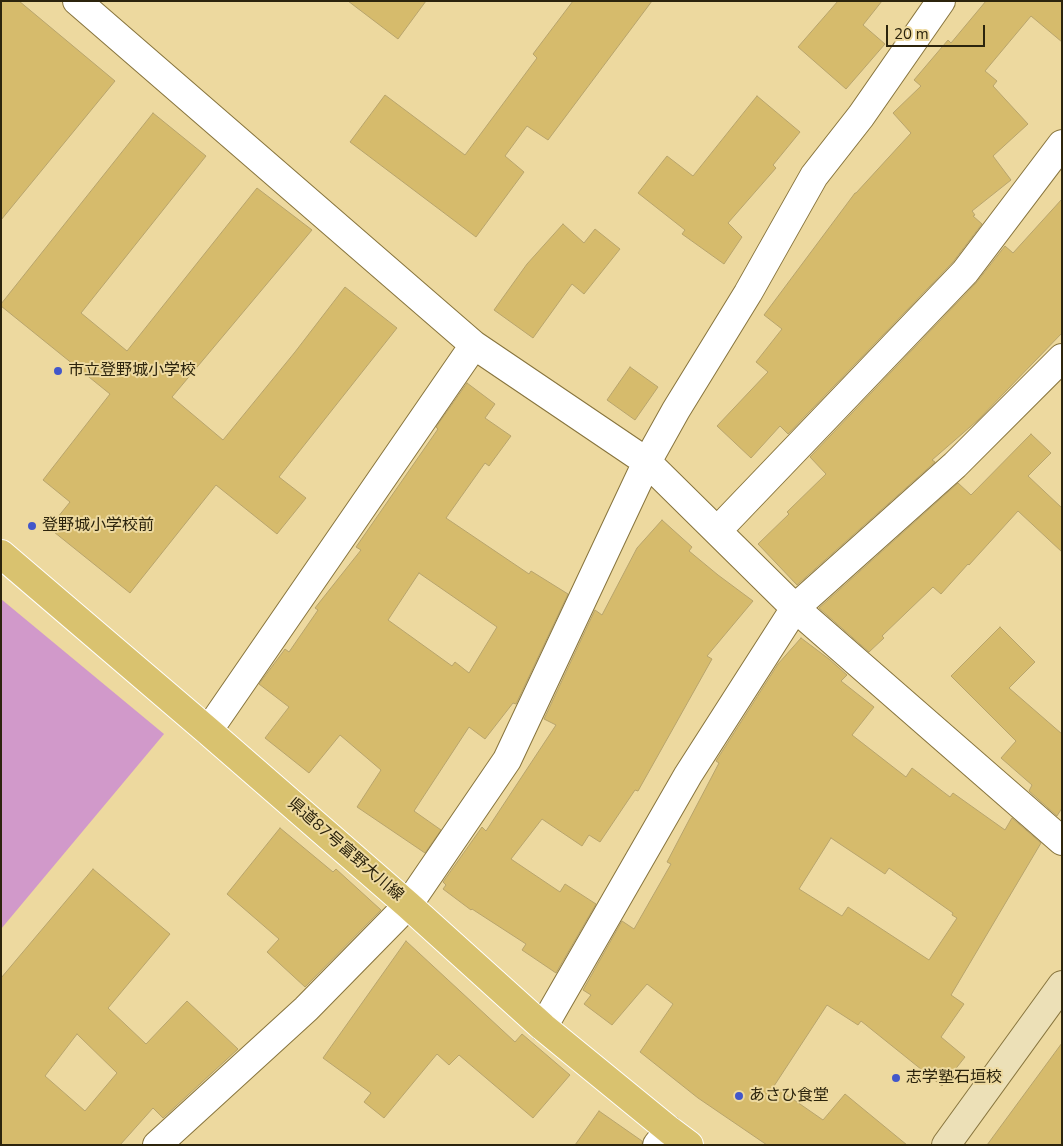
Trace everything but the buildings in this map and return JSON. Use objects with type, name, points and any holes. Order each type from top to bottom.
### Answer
[{"type":"main road","name":"県道87号富野大川線","points":[[1,554],[408,905],[671,1140]]},
{"type":"street","points":[[77,1],[474,345],[647,462],[795,608],[1062,840]]},
{"type":"street","points":[[157,1145],[306,1009],[408,905],[507,760],[647,462],[676,410],[748,293],[814,176],[861,116],[942,1]]},
{"type":"street","points":[[717,531],[965,272],[1062,144]]},
{"type":"street","points":[[208,731],[474,345]]},
{"type":"street","points":[[543,1027],[688,775],[795,608],[955,465],[1062,358]]},
{"type":"street","points":[[946,1145],[1062,986]]},
{"type":"shaded area","points":[[1,599],[164,734],[1,929]]},
{"type":"place","name":"市立登野城小学校","points":[[58,371]]},
{"type":"place","name":"登野城小学校前","points":[[32,526]]},
{"type":"place","name":"志学塾石垣校","points":[[896,1078]]},
{"type":"place","name":"あさひ食堂","points":[[739,1096]]}]
